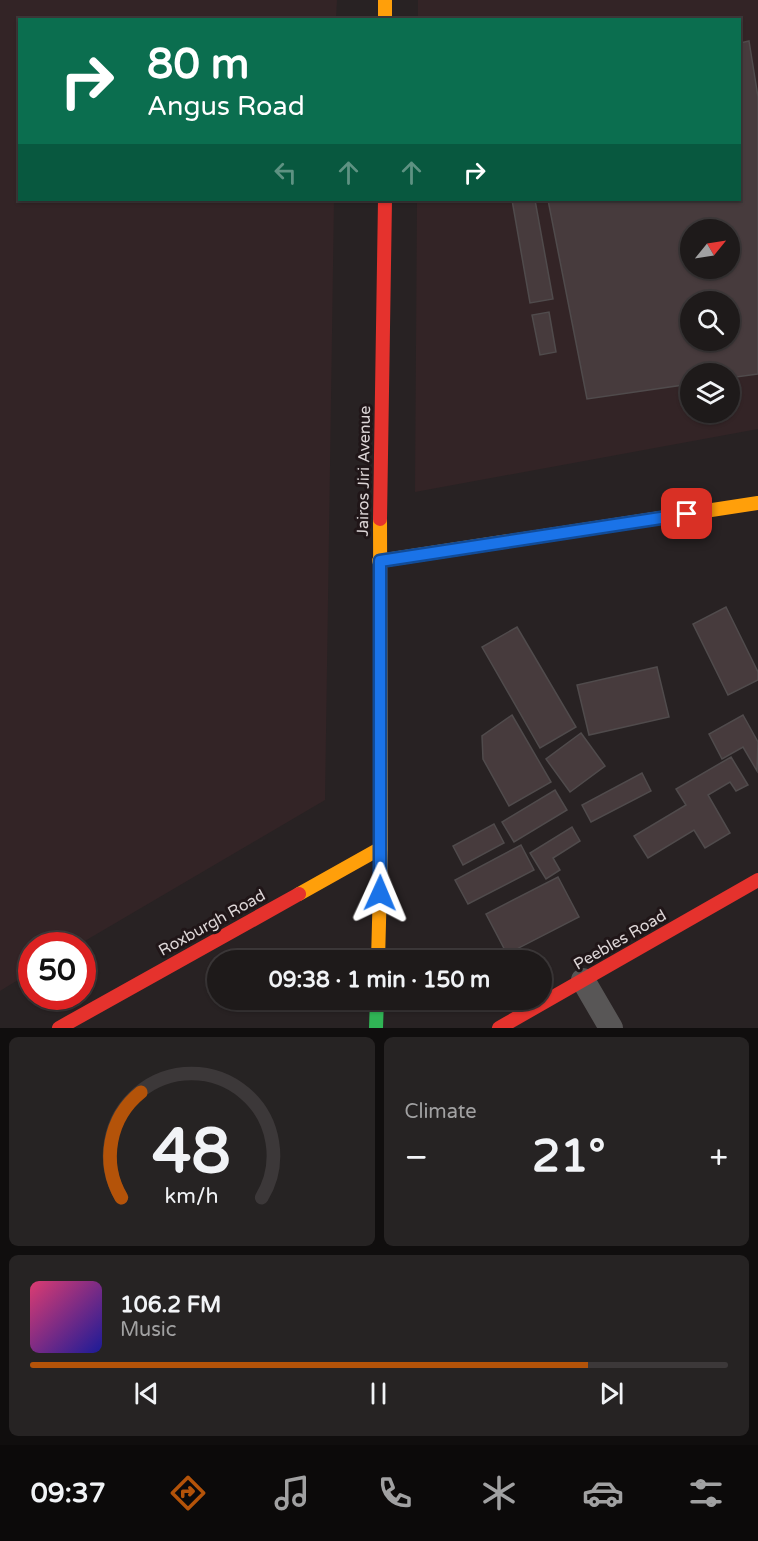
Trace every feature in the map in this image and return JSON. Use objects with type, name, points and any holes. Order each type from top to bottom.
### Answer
[{"type":"street","points":[[385,0],[385,18]]},
{"type":"street","name":"Jairos Jiri Avenue","points":[[378,950],[381,848],[380,561],[385,201]]},
{"type":"street","points":[[380,561],[758,503]]},
{"type":"street","name":"Roxburgh Road","points":[[59,1028],[381,848]]},
{"type":"street","name":"Peebles Road","points":[[499,1028],[758,880]]},
{"type":"street","points":[[583,980],[611,1028]]},
{"type":"street","points":[[376,1028],[377,1010]]},
{"type":"shaded area","points":[[0,0],[337,0],[336,18],[18,18],[18,201],[334,201],[325,800],[96,934],[96,932],[18,932],[18,980],[0,991]]},
{"type":"shaded area","points":[[418,0],[758,0],[758,429],[415,492],[417,201],[741,201],[741,18],[418,18]]},
{"type":"building","points":[[749,41],[758,97],[758,374],[740,376],[740,363],[680,363],[680,385],[587,399],[548,201],[741,201],[741,43]]},
{"type":"building","points":[[512,201],[535,201],[553,299],[530,303]]},
{"type":"building","points":[[549,312],[556,352],[540,355],[532,315]]},
{"type":"building","points":[[726,607],[758,672],[758,680],[728,695],[693,624]]},
{"type":"building","points":[[517,627],[576,727],[540,748],[482,647]]},
{"type":"building","points":[[657,667],[669,717],[589,735],[577,685]]},
{"type":"building","points":[[512,715],[551,782],[509,806],[483,759],[482,736]]},
{"type":"building","points":[[743,715],[758,742],[757,771],[743,747],[722,759],[709,734]]},
{"type":"building","points":[[581,733],[605,766],[570,792],[546,759]]},
{"type":"building","points":[[731,757],[748,785],[736,791],[730,782],[708,795],[730,833],[705,848],[694,830],[648,858],[634,836],[686,805],[676,789]]},
{"type":"building","points":[[642,773],[651,791],[591,822],[582,805]]},
{"type":"building","points":[[555,790],[567,810],[514,842],[502,822]]},
{"type":"building","points":[[494,824],[504,843],[463,865],[453,846]]},
{"type":"building","points":[[572,827],[580,841],[553,858],[560,870],[546,879],[530,853]]},
{"type":"building","points":[[521,845],[534,870],[468,904],[455,880]]},
{"type":"building","points":[[558,877],[579,917],[515,950],[505,950],[486,914]]},
{"type":"traffic: fast","points":[[376,1028],[377,1010]]},
{"type":"traffic: slow","points":[[385,0],[385,18]]},
{"type":"traffic: slow","points":[[379,561],[758,503]]},
{"type":"traffic: slow","points":[[378,950],[381,848],[380,519]]},
{"type":"traffic: slow","points":[[299,894],[381,848]]},
{"type":"traffic: jam","points":[[380,519],[385,201]]},
{"type":"traffic: jam","points":[[499,1028],[758,880]]},
{"type":"traffic: jam","points":[[59,1028],[299,894]]},
{"type":"route","points":[[380,893],[380,561],[687,514]]}]
